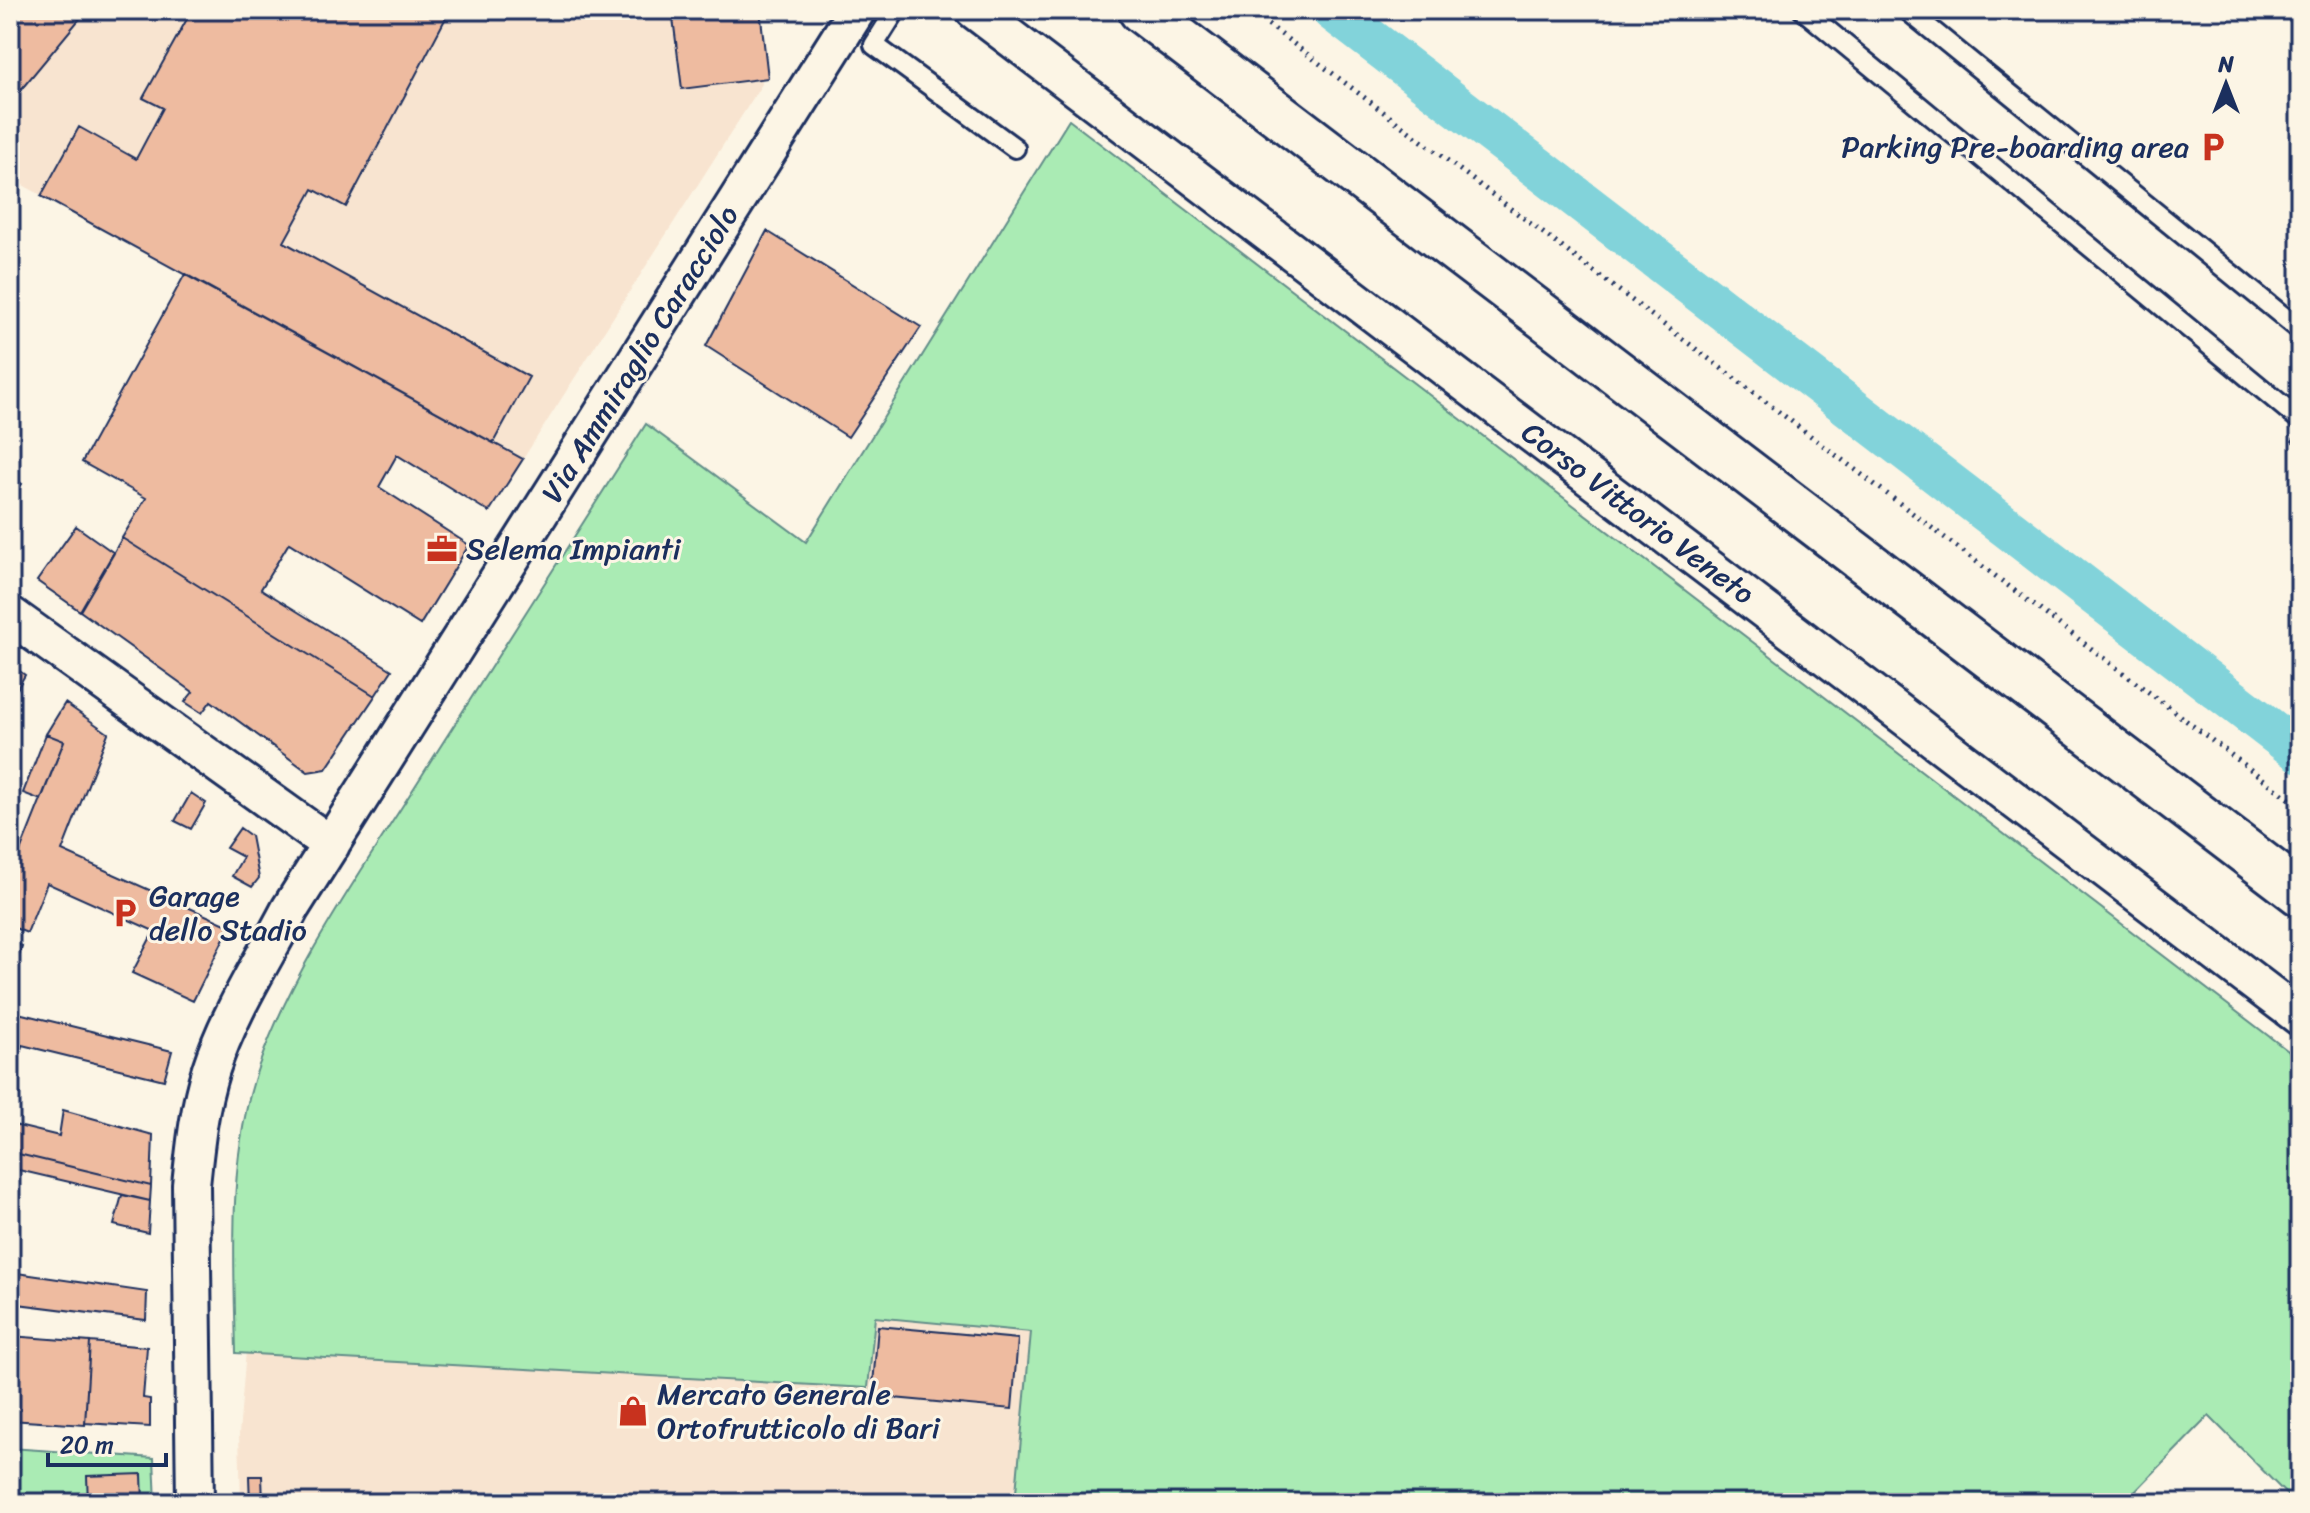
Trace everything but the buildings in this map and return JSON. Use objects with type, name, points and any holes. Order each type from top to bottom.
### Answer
[{"type":"main road","points":[[1141,10],[2300,893]]},
{"type":"street","name":"Via Ammiraglio Caracciolo","points":[[195,1503],[189,1240],[198,1130],[211,1070],[226,1032],[290,909],[857,10]]},
{"type":"street","name":"Corso Vittorio Veneto","points":[[974,10],[2300,1017]]},
{"type":"street","points":[[10,615],[331,845]]},
{"type":"lane","points":[[896,10],[874,45],[1015,148]]},
{"type":"lane","points":[[1803,10],[2300,420]]},
{"type":"lane","points":[[1907,10],[2300,330]]},
{"type":"path","points":[[1249,10],[2300,807]]},
{"type":"shaded area","points":[[18,10],[755,10],[762,84],[523,459],[10,178],[10,20]]},
{"type":"shaded area","name":"Mercato Generale Ortofrutticolo di Bari","points":[[875,1317],[1032,1332],[1015,1503],[241,1503],[239,1434],[246,1351],[868,1388]]},
{"type":"green space","points":[[1069,120],[2300,1060],[2300,1503],[2295,1503],[2209,1416],[2124,1503],[1015,1503],[1031,1332],[875,1317],[868,1388],[236,1353],[234,1244],[237,1171],[249,1100],[273,1029],[308,958],[349,890],[646,424],[806,542]]},
{"type":"green space","points":[[10,1448],[154,1458],[156,1503],[10,1503]]},
{"type":"waterway","points":[[1332,10],[2300,752]]},
{"type":"place","name":"Parking Pre-boarding area","points":[[2213,147]]},
{"type":"place","name":"Selema Impianti","points":[[442,549]]},
{"type":"place","name":"Garage dello Stadio","points":[[125,913]]},
{"type":"place","name":"Mercato Generale Ortofrutticolo di Bari","points":[[633,1411]]}]
